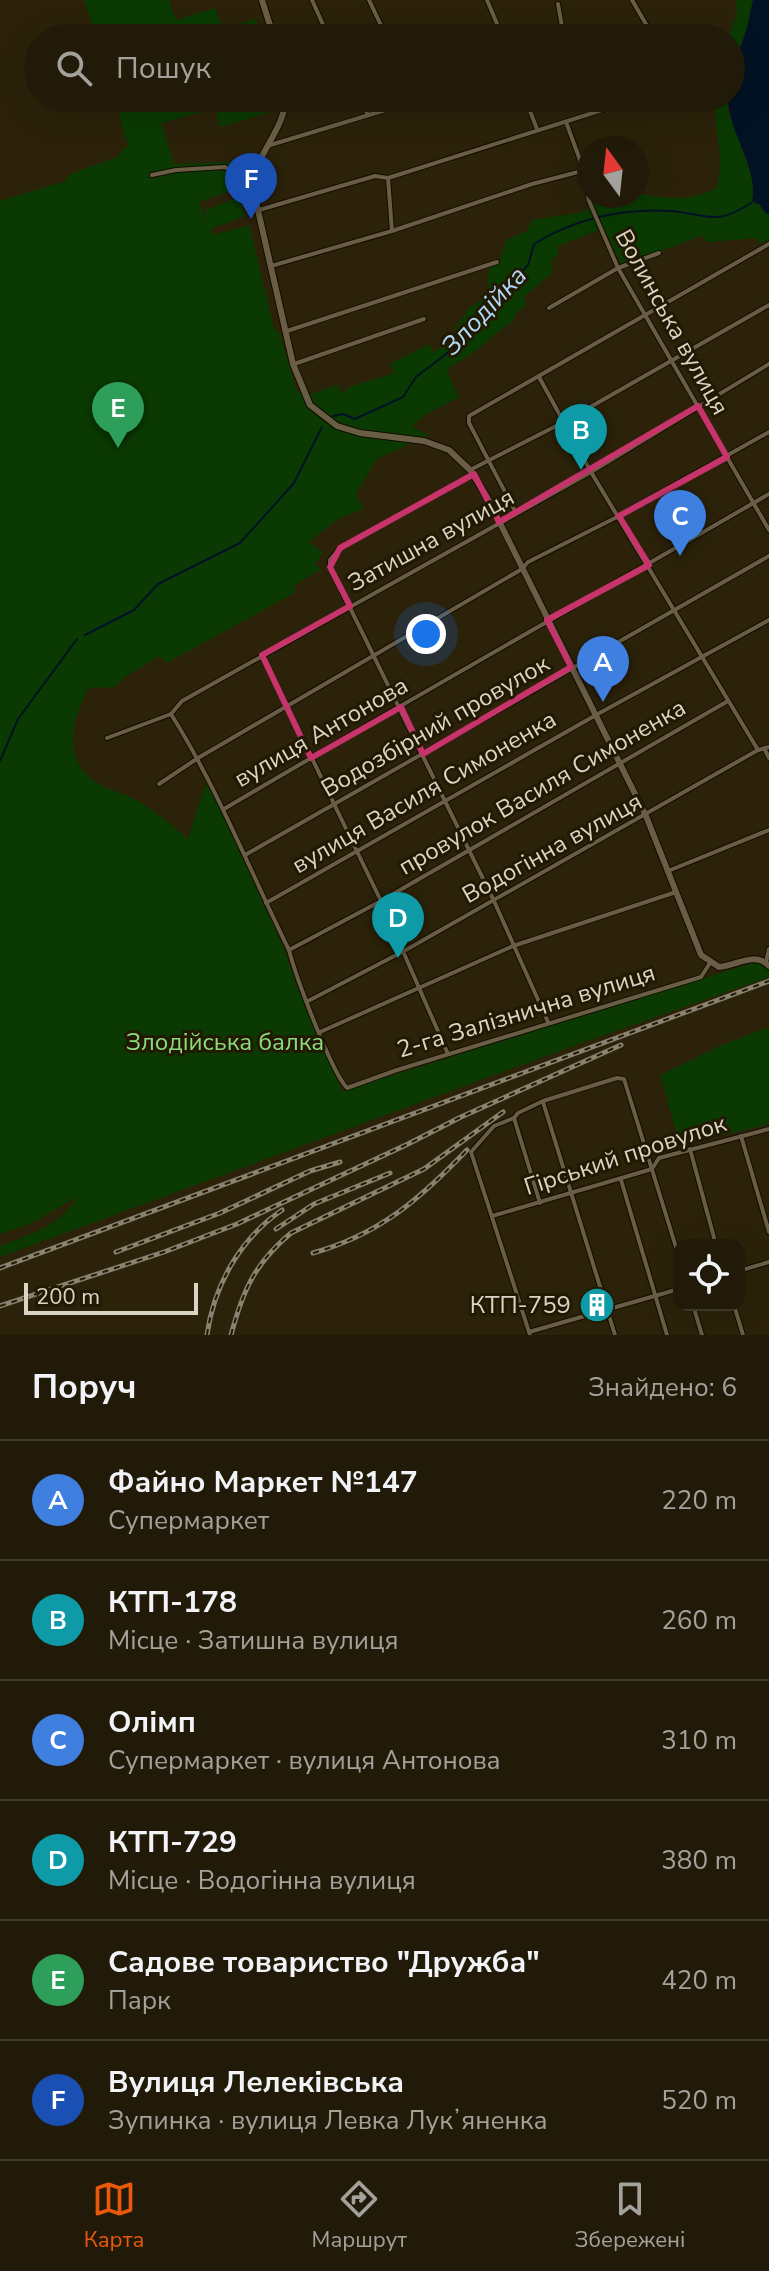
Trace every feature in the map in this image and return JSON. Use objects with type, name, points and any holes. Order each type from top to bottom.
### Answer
[{"type":"street","points":[[262,0],[270,24]]},
{"type":"street","points":[[312,0],[323,24]]},
{"type":"street","points":[[369,0],[380,24]]},
{"type":"street","points":[[487,0],[497,24]]},
{"type":"street","points":[[632,0],[646,24]]},
{"type":"street","points":[[558,4],[562,24]]},
{"type":"street","points":[[282,112],[252,184],[293,364],[310,405],[337,426],[360,433],[424,441],[449,450],[472,472],[646,816],[697,947],[707,961],[724,967],[754,958],[768,964]]},
{"type":"street","points":[[267,146],[377,112]]},
{"type":"street","points":[[530,112],[537,131]]},
{"type":"street","points":[[257,211],[375,176],[388,178],[597,112]]},
{"type":"street","name":"Волинська вулиця","points":[[566,122],[577,156]]},
{"type":"street","points":[[152,175],[225,167],[252,184]]},
{"type":"street","points":[[271,266],[577,172]]},
{"type":"street","points":[[388,178],[392,231]]},
{"type":"street","name":"Волинська вулиця","points":[[593,208],[618,268],[769,530]]},
{"type":"street","points":[[516,513],[469,423],[469,416],[769,244]]},
{"type":"street","points":[[549,308],[618,268],[659,253]]},
{"type":"street","points":[[285,331],[497,262]]},
{"type":"street","points":[[548,1022],[494,901],[330,567],[330,560],[340,548],[769,305]]},
{"type":"street","points":[[293,364],[424,319]]},
{"type":"street","name":"Затишна вулиця","points":[[107,738],[171,714],[182,701],[591,472],[769,364]]},
{"type":"street","points":[[539,377],[591,472],[728,701],[769,758]]},
{"type":"street","points":[[159,784],[198,758],[522,569],[528,562],[619,516],[769,432]]},
{"type":"street","name":"вулиця Антонова","points":[[224,809],[769,494]]},
{"type":"street","name":"Водозбірний провулок","points":[[245,855],[769,556]]},
{"type":"street","name":"вулиця Василя Симоненка","points":[[266,903],[769,620]]},
{"type":"street","points":[[262,655],[381,901],[448,1054]]},
{"type":"street","name":"провулок Василя Симоненка","points":[[289,950],[381,901],[728,701]]},
{"type":"street","points":[[171,714],[224,809],[289,950],[320,1032],[513,946],[676,892]]},
{"type":"street","name":"Водогінна вулиця","points":[[308,1001],[404,951],[764,749]]},
{"type":"street","points":[[668,871],[769,830]]},
{"type":"street","points":[[768,964],[766,955],[769,949]]},
{"type":"street","name":"2-га Залізнична вулиця","points":[[320,1032],[347,1088],[548,1022],[701,977],[707,961]]},
{"type":"street","points":[[673,1239],[624,1079],[617,1078],[543,1101],[494,1126],[471,1152],[529,1334],[673,1291]]},
{"type":"street","points":[[543,1101],[615,1335]]},
{"type":"street","points":[[514,1118],[540,1203]]},
{"type":"street","name":"Гірський провулок","points":[[492,1216],[652,1169],[659,1158],[769,1129]]},
{"type":"street","points":[[741,1136],[769,1232]]},
{"type":"street","points":[[690,1149],[714,1239]]},
{"type":"street","points":[[620,1179],[667,1335]]},
{"type":"street","points":[[745,1269],[769,1262]]},
{"type":"street","points":[[695,1311],[702,1335]]},
{"type":"street","points":[[736,1311],[743,1335]]},
{"type":"highlighted area","points":[[698,406],[727,457],[619,516],[649,565],[547,620],[571,667],[423,754],[401,707],[311,758],[262,655],[350,606],[330,567],[340,548],[474,474],[499,522]]},
{"type":"green space","points":[[84,0],[169,0],[176,20],[215,8],[221,24],[92,24]]},
{"type":"green space","points":[[736,0],[753,0],[745,36],[745,24],[733,24]]},
{"type":"green space","points":[[256,19],[258,24],[240,24]]},
{"type":"green space","name":"Злодійська балка","points":[[118,112],[203,112],[161,123],[174,164],[232,162],[239,188],[199,202],[208,223],[205,210],[238,197],[245,216],[211,229],[214,235],[249,225],[274,328],[280,334],[297,391],[311,394],[337,385],[342,393],[349,387],[394,373],[390,364],[429,344],[434,352],[458,335],[454,329],[468,309],[487,296],[488,269],[499,263],[506,240],[527,231],[532,220],[579,213],[589,208],[649,208],[649,195],[697,196],[716,188],[720,154],[716,112],[729,112],[759,204],[769,214],[769,240],[761,244],[756,238],[708,242],[701,236],[622,265],[604,228],[558,246],[558,254],[551,261],[553,272],[524,297],[527,305],[514,315],[513,322],[447,370],[459,397],[423,416],[412,427],[429,435],[377,459],[356,494],[364,509],[339,518],[309,542],[323,553],[314,565],[322,568],[294,586],[296,592],[167,663],[159,656],[125,677],[115,687],[88,688],[77,715],[73,742],[80,766],[89,777],[145,805],[188,839],[207,780],[284,948],[296,985],[342,1091],[752,963],[769,963],[769,977],[0,1257],[0,1246],[53,1222],[77,1197],[32,1223],[0,1234],[0,201],[66,181],[68,175],[117,157],[128,145]]},
{"type":"green space","points":[[216,112],[272,112],[220,127]]},
{"type":"green space","points":[[769,1027],[769,1124],[680,1145],[660,1075],[724,1044]]},
{"type":"water","points":[[753,0],[769,0],[769,214],[759,204],[752,202],[748,163],[730,112],[745,112],[747,28]]},
{"type":"waterway","name":"Злодійка","points":[[333,416],[343,414],[355,419],[403,397],[416,377],[462,342],[490,298],[514,280],[528,265],[534,244],[549,235],[599,217],[634,211],[670,211],[719,217],[751,203]]},
{"type":"waterway","name":"Злодійка","points":[[85,635],[134,610],[158,584],[240,543],[294,483],[322,427]]},
{"type":"waterway","name":"Злодійка","points":[[0,761],[18,719],[77,639]]},
{"type":"railway","points":[[0,1268],[769,981]]},
{"type":"railway","points":[[0,1306],[164,1252],[237,1224],[621,1045]]},
{"type":"railway","points":[[231,1335],[252,1278],[268,1255],[291,1233],[424,1169],[503,1112]]},
{"type":"railway","points":[[313,1253],[359,1236],[398,1213],[467,1150]]},
{"type":"railway","points":[[116,1252],[220,1213],[310,1171],[340,1162]]},
{"type":"railway","points":[[276,1229],[314,1204],[390,1173]]},
{"type":"railway","points":[[207,1335],[216,1298],[231,1265],[254,1235],[282,1210]]},
{"type":"place","name":"Вулиця Лелеківська","points":[[251,219]]},
{"type":"place","name":"Садове товариство \"Дружба\"","points":[[118,448]]},
{"type":"place","name":"КТП-178","points":[[581,470]]},
{"type":"place","name":"Олімп","points":[[680,556]]},
{"type":"place","name":"Файно Маркет №147","points":[[603,702]]},
{"type":"place","name":"КТП-729","points":[[398,958]]},
{"type":"place","name":"КТП-759","points":[[597,1305]]}]
